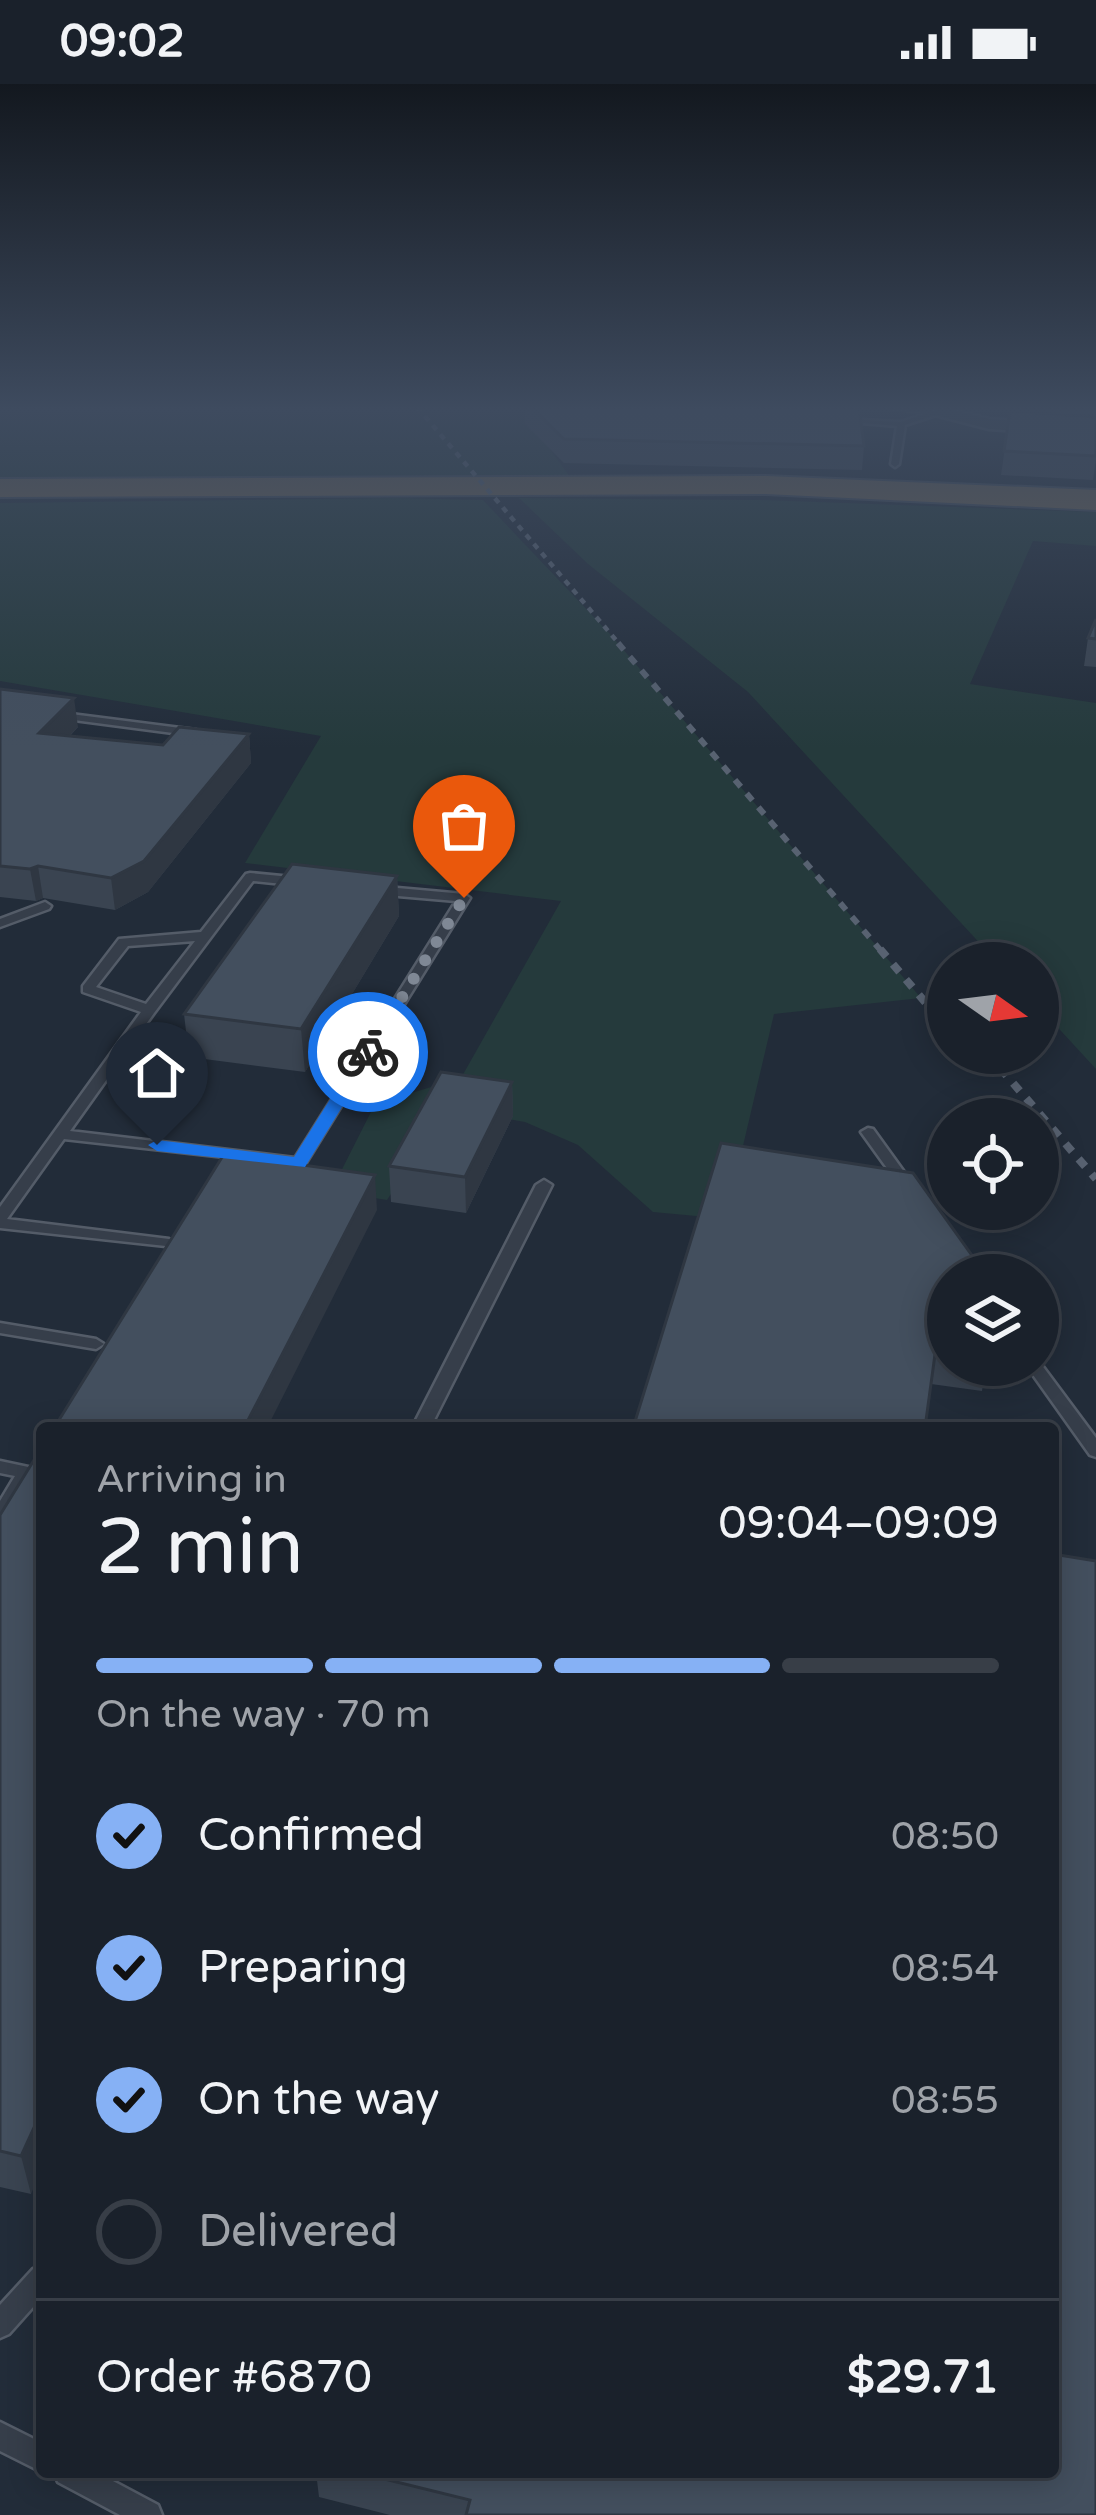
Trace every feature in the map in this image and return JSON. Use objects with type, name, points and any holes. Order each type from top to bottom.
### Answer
[{"type":"lane","points":[[38,714],[210,735]]},
{"type":"lane","points":[[169,1244],[0,1221],[250,877],[322,884]]},
{"type":"lane","points":[[62,1134],[299,1163],[464,898],[369,889]]},
{"type":"lane","points":[[0,923],[45,906]]},
{"type":"lane","points":[[149,1010],[88,988],[124,942],[205,936]]},
{"type":"lane","points":[[868,1132],[919,1204]]},
{"type":"lane","points":[[425,1422],[544,1185]]},
{"type":"lane","points":[[0,1328],[96,1344]]},
{"type":"lane","points":[[1049,1386],[1096,1451]]},
{"type":"lane","points":[[0,1467],[27,1472],[0,1516]]},
{"type":"lane","points":[[0,2325],[36,2285]]},
{"type":"lane","points":[[0,2436],[36,2455]]},
{"type":"lane","points":[[79,2478],[148,2515]]},
{"type":"green space","points":[[0,520],[502,520],[610,634],[921,998],[774,1014],[735,1180],[707,1217],[653,1212],[578,1145],[525,1122],[458,1110],[425,1142],[387,1200],[331,1191],[375,1104],[461,1078],[561,901],[245,863],[321,736],[0,681]]},
{"type":"green space","points":[[542,520],[1096,520],[1096,546],[1033,541],[970,684],[1096,703],[1096,1069],[1059,1029],[1059,942],[979,942],[748,692],[588,564]]},
{"type":"building","points":[[0,689],[74,698],[39,733],[163,745],[179,727],[249,734],[144,861],[111,878],[38,866],[0,866]]},
{"type":"building","points":[[292,864],[397,876],[301,1029],[184,1014]]},
{"type":"building","points":[[441,1072],[512,1082],[465,1177],[389,1166]]},
{"type":"building","points":[[721,1143],[913,1173],[927,1193],[927,1230],[954,1230],[971,1254],[927,1254],[927,1386],[931,1386],[926,1422],[635,1422]]},
{"type":"building","points":[[224,1154],[375,1175],[247,1422],[58,1422]]},
{"type":"building","points":[[36,1457],[36,2123],[21,2156],[0,2151],[0,1515]]},
{"type":"building","points":[[1059,1555],[1096,1561],[1096,2515],[466,2515],[470,2500],[380,2478],[1059,2478]]},
{"type":"railway","points":[[514,520],[621,646]]},
{"type":"railway","points":[[618,643],[882,952]]},
{"type":"railway","points":[[880,949],[927,1004]]},
{"type":"railway","points":[[1005,1074],[1096,1179]]},
{"type":"way so far","points":[[368,1052],[464,898]]},
{"type":"route","points":[[157,1145],[299,1163],[368,1052]]}]
